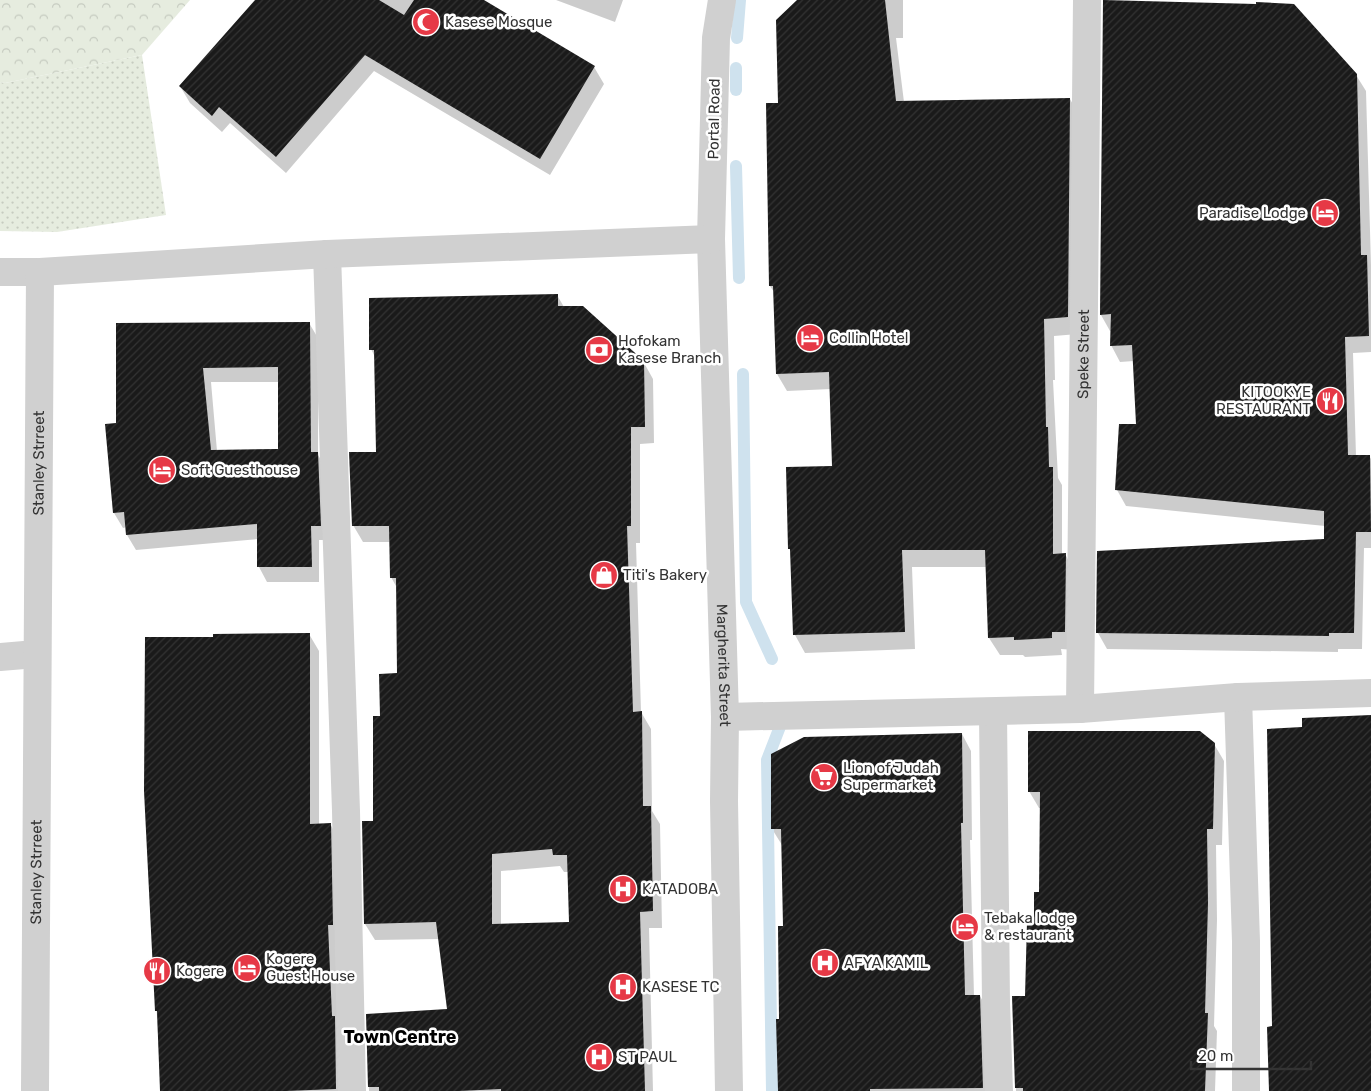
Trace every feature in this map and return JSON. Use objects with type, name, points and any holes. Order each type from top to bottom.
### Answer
[{"type":"street","name":"Portal Road","points":[[712,239],[716,38],[722,0]]},
{"type":"street","name":"Speke Street","points":[[1080,709],[1087,0]]},
{"type":"street","points":[[0,272],[40,272],[327,254],[712,239]]},
{"type":"street","name":"Margherita Street","points":[[712,239],[725,716],[724,801],[729,1091]]},
{"type":"street","points":[[327,254],[345,801],[352,1091]]},
{"type":"street","name":"Stanley Strreet","points":[[35,1091],[36,654],[40,272]]},
{"type":"street","points":[[0,657],[36,654]]},
{"type":"street","points":[[725,716],[1080,709],[1238,697],[1371,693]]},
{"type":"street","points":[[1238,697],[1246,941],[1246,1091]]},
{"type":"street","points":[[993,712],[996,1003],[1000,1091]]},
{"type":"green space","points":[[0,0],[190,0],[142,55],[5,83],[0,82]]},
{"type":"green space","points":[[142,55],[166,215],[57,232],[0,231],[0,82],[5,83]]},
{"type":"building","points":[[255,0],[379,0],[404,15],[414,0],[484,0],[595,66],[540,159],[365,55],[276,157],[219,107],[212,116],[179,86]]},
{"type":"building","points":[[797,0],[885,0],[896,101],[1070,98],[1068,317],[1044,319],[1046,427],[1048,427],[1049,467],[1053,467],[1053,554],[1066,553],[1065,632],[1052,632],[1052,638],[1014,640],[1014,637],[988,638],[985,550],[902,550],[905,632],[793,635],[786,467],[832,466],[829,372],[776,374],[773,286],[769,286],[766,103],[778,103],[776,20]]},
{"type":"building","points":[[1103,0],[1294,4],[1357,74],[1361,255],[1367,255],[1369,336],[1345,337],[1348,455],[1370,455],[1371,532],[1356,532],[1354,633],[1329,633],[1329,636],[1096,633],[1097,551],[1324,539],[1324,511],[1115,490],[1119,424],[1136,424],[1132,345],[1110,346],[1111,314],[1100,315]]},
{"type":"building","points":[[558,294],[558,306],[583,306],[644,361],[645,427],[631,427],[631,526],[627,526],[633,712],[642,711],[643,806],[651,806],[653,911],[640,912],[645,1091],[501,1091],[501,1089],[379,1091],[379,1087],[368,1087],[366,1014],[447,1009],[436,922],[364,924],[362,821],[373,821],[373,716],[380,716],[379,674],[397,673],[396,578],[390,578],[389,526],[352,526],[349,452],[376,452],[374,350],[369,350],[369,298]],"holes":[[[552,849],[553,855],[567,855],[569,922],[492,924],[492,854]]]},
{"type":"building","points":[[310,322],[311,452],[318,452],[321,526],[311,526],[312,567],[257,567],[257,524],[126,535],[124,512],[113,513],[105,424],[116,423],[116,323]],"holes":[[[278,367],[278,449],[211,450],[203,368]]]},
{"type":"building","points":[[310,633],[310,824],[331,823],[333,925],[328,925],[332,1016],[335,1016],[336,1089],[160,1091],[144,791],[145,637],[213,637],[213,634]]},
{"type":"building","points":[[1371,715],[1371,1091],[1269,1091],[1267,1027],[1272,1026],[1267,729],[1302,727],[1302,718]]},
{"type":"building","points":[[1028,731],[1200,731],[1215,743],[1213,829],[1207,829],[1208,903],[1205,1013],[1208,1013],[1205,1091],[1023,1091],[1023,1088],[1015,1088],[1012,996],[1025,996],[1027,922],[1034,923],[1034,892],[1039,892],[1040,792],[1028,792]]},
{"type":"building","points":[[962,733],[963,823],[961,823],[965,995],[980,995],[983,1088],[778,1091],[776,1019],[779,1019],[778,926],[783,926],[781,829],[771,829],[771,754],[804,737]]},
{"type":"waterway","points":[[737,38],[740,0]]},
{"type":"waterway","points":[[736,68],[736,90]]},
{"type":"waterway","points":[[736,166],[739,278]]},
{"type":"waterway","points":[[743,374],[746,602],[772,659]]},
{"type":"waterway","points":[[772,1091],[767,760],[781,724]]},
{"type":"place","name":"Kasese Mosque","points":[[426,22]]},
{"type":"place","name":"Paradise Lodge","points":[[1325,213]]},
{"type":"place","name":"Collin Hotel","points":[[810,338]]},
{"type":"place","name":"Hofokam Kasese Branch","points":[[599,350]]},
{"type":"place","name":"KITOOKYE RESTAURANT","points":[[1330,401]]},
{"type":"place","name":"Soft Guesthouse","points":[[162,470]]},
{"type":"place","name":"Titi's Bakery","points":[[604,575]]},
{"type":"place","name":"Lion of Judah Supermarket","points":[[824,777]]},
{"type":"place","name":"KATADOBA","points":[[623,889]]},
{"type":"place","name":"Tebaka lodge & restaurant","points":[[965,927]]},
{"type":"place","name":"AFYA KAMIL","points":[[825,963]]},
{"type":"place","name":"Kogere Guest House","points":[[247,968]]},
{"type":"place","name":"Kogere","points":[[157,971]]},
{"type":"place","name":"KASESE TC","points":[[623,987]]},
{"type":"place","name":"ST PAUL","points":[[599,1057]]},
{"type":"district","name":"Town Centre","points":[[400,1037]]}]
